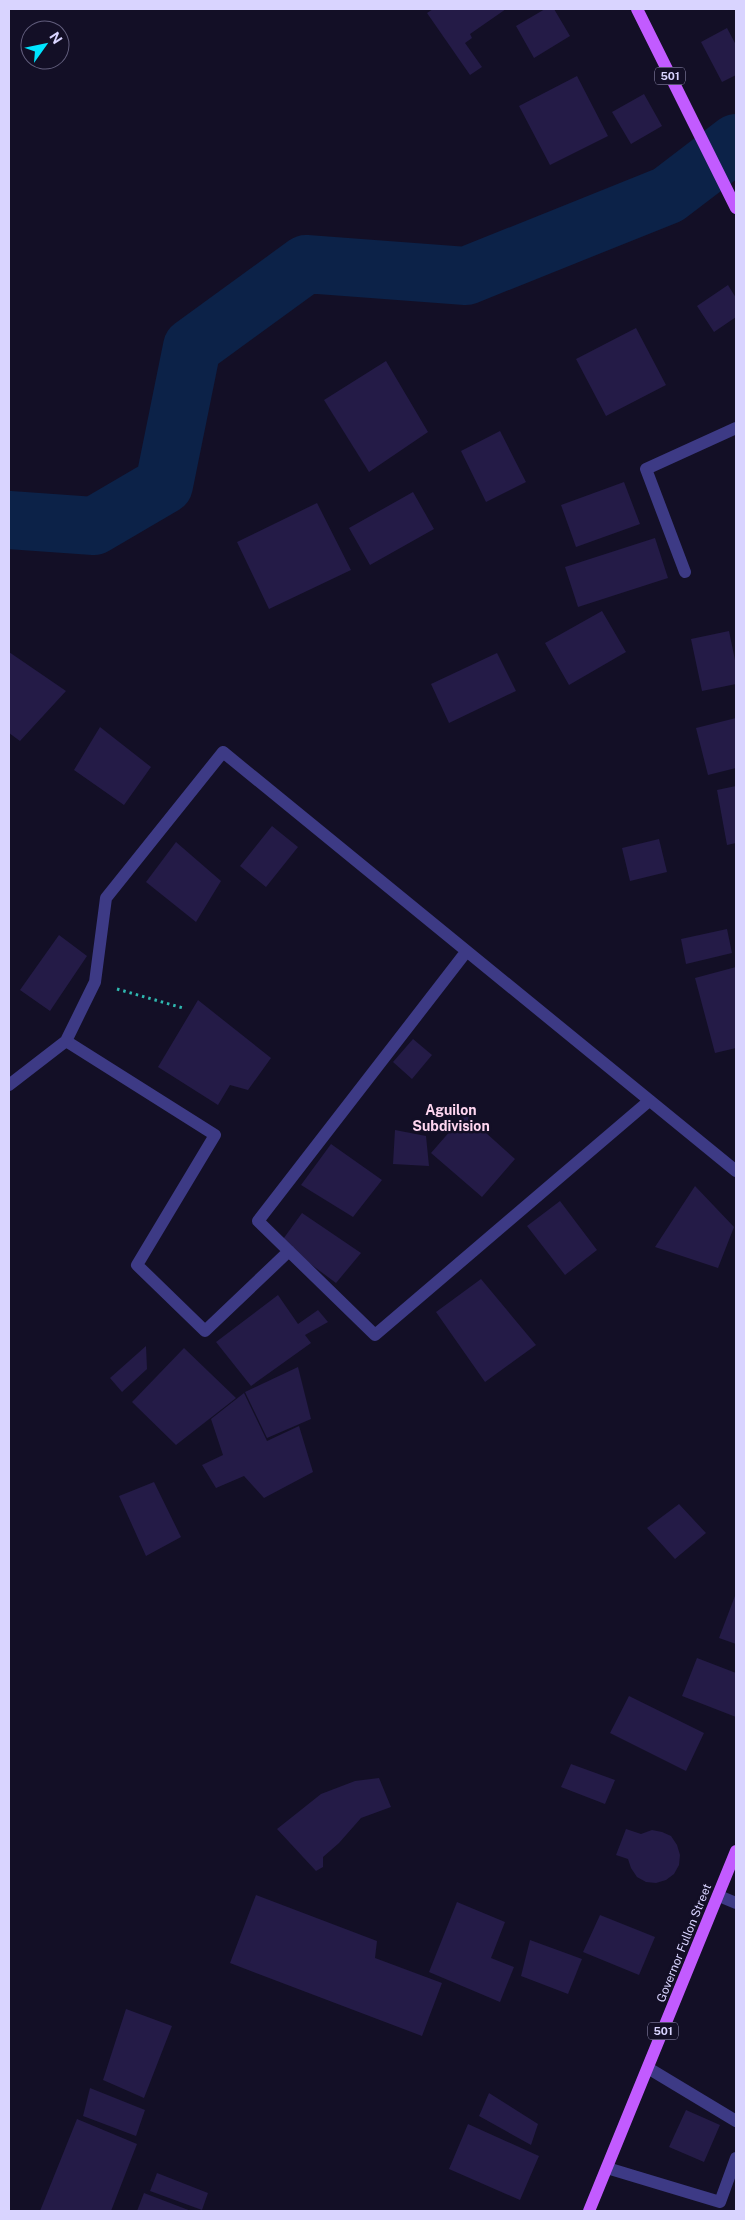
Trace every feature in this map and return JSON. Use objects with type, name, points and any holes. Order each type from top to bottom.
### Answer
[{"type":"main road","name":"501","points":[[637,9],[736,208]]},
{"type":"main road","name":"Governor Fullon Street","points":[[589,2211],[736,1851]]},
{"type":"street","points":[[685,572],[646,469],[736,428]]},
{"type":"street","points":[[9,1085],[66,1042],[95,982],[106,898],[223,752],[736,1171]]},
{"type":"street","points":[[466,952],[258,1221],[375,1335],[650,1101]]},
{"type":"street","points":[[66,1042],[215,1135],[136,1265],[205,1331],[289,1251]]},
{"type":"street","points":[[719,1896],[736,1903]]},
{"type":"street","points":[[648,2068],[736,2121]]},
{"type":"street","points":[[606,2168],[720,2202],[736,2158]]},
{"type":"path","points":[[95,982],[183,1008]]},
{"type":"building","points":[[433,9],[506,9],[470,34],[472,38],[465,43],[482,67],[470,75],[427,13]]},
{"type":"building","points":[[545,9],[554,9],[570,36],[534,58],[516,26]]},
{"type":"building","points":[[727,28],[736,45],[736,75],[722,82],[701,42]]},
{"type":"building","points":[[577,76],[608,136],[550,165],[519,106]]},
{"type":"building","points":[[644,94],[662,126],[631,144],[612,112]]},
{"type":"building","points":[[728,285],[736,298],[736,317],[714,332],[697,306]]},
{"type":"building","points":[[636,328],[666,385],[606,416],[576,359]]},
{"type":"building","points":[[386,361],[428,432],[369,472],[324,400]]},
{"type":"building","points":[[500,431],[526,482],[486,502],[461,451]]},
{"type":"building","points":[[624,482],[640,524],[576,547],[561,505]]},
{"type":"building","points":[[413,492],[434,529],[370,565],[349,528]]},
{"type":"building","points":[[317,503],[351,570],[269,609],[237,542]]},
{"type":"building","points":[[655,538],[668,578],[578,607],[565,567]]},
{"type":"building","points":[[602,611],[626,652],[569,685],[545,643]]},
{"type":"building","points":[[729,631],[736,665],[736,684],[702,691],[691,639]]},
{"type":"building","points":[[9,652],[66,691],[20,741],[9,733]]},
{"type":"building","points":[[497,653],[516,691],[449,723],[431,684]]},
{"type":"building","points":[[736,718],[736,768],[708,775],[696,728]]},
{"type":"building","points":[[100,727],[151,767],[124,805],[74,770]]},
{"type":"building","points":[[736,786],[736,843],[727,845],[717,790]]},
{"type":"building","points":[[272,826],[298,847],[266,887],[240,866]]},
{"type":"building","points":[[659,839],[667,872],[630,881],[622,848]]},
{"type":"building","points":[[176,842],[221,881],[196,922],[146,882]]},
{"type":"building","points":[[727,929],[732,953],[686,964],[681,939]]},
{"type":"building","points":[[59,935],[87,956],[50,1011],[20,990]]},
{"type":"building","points":[[736,967],[736,1048],[715,1053],[695,978]]},
{"type":"building","points":[[198,1000],[271,1058],[248,1090],[230,1085],[218,1105],[158,1067]]},
{"type":"building","points":[[413,1039],[432,1055],[412,1079],[393,1062]]},
{"type":"building","points":[[465,1114],[515,1159],[482,1197],[431,1153]]},
{"type":"building","points":[[395,1130],[426,1136],[429,1166],[393,1164]]},
{"type":"building","points":[[331,1144],[382,1180],[353,1217],[301,1185]]},
{"type":"building","points":[[695,1186],[734,1227],[718,1268],[655,1247]]},
{"type":"building","points":[[560,1201],[597,1250],[565,1275],[527,1226]]},
{"type":"building","points":[[302,1213],[361,1253],[336,1283],[281,1242]]},
{"type":"building","points":[[481,1279],[536,1345],[485,1382],[436,1312]]},
{"type":"building","points":[[278,1295],[298,1324],[318,1310],[328,1322],[305,1335],[311,1343],[251,1386],[216,1342]]},
{"type":"building","points":[[146,1346],[147,1369],[122,1392],[110,1378]]},
{"type":"building","points":[[184,1348],[236,1398],[176,1445],[132,1402]]},
{"type":"building","points":[[298,1367],[311,1419],[267,1438],[245,1392]]},
{"type":"building","points":[[244,1393],[267,1441],[299,1426],[313,1472],[264,1498],[244,1476],[216,1488],[202,1465],[223,1455],[211,1419]]},
{"type":"building","points":[[154,1482],[181,1537],[146,1556],[119,1496]]},
{"type":"building","points":[[679,1504],[706,1533],[675,1559],[647,1528]]},
{"type":"building","points":[[736,1596],[736,1644],[719,1638]]},
{"type":"building","points":[[697,1658],[736,1673],[736,1717],[682,1696]]},
{"type":"building","points":[[629,1696],[704,1733],[686,1771],[610,1733]]},
{"type":"building","points":[[571,1764],[615,1780],[605,1804],[561,1787]]},
{"type":"building","points":[[379,1778],[391,1807],[361,1818],[339,1843],[323,1857],[323,1867],[316,1871],[277,1829],[321,1794],[355,1781]]},
{"type":"building","points":[[626,1829],[641,1834],[652,1830],[671,1836],[677,1845],[680,1855],[679,1865],[674,1874],[666,1880],[656,1883],[646,1882],[637,1877],[628,1859],[616,1855]]},
{"type":"building","points":[[256,1895],[377,1941],[375,1958],[442,1983],[422,2036],[230,1963]]},
{"type":"building","points":[[457,1902],[505,1922],[491,1958],[514,1967],[500,2002],[429,1972]]},
{"type":"building","points":[[600,1915],[655,1937],[639,1975],[583,1952]]},
{"type":"building","points":[[530,1940],[582,1959],[568,1994],[521,1976]]},
{"type":"building","points":[[126,2009],[172,2026],[144,2098],[103,2080]]},
{"type":"building","points":[[90,2088],[145,2110],[136,2136],[83,2116]]},
{"type":"building","points":[[489,2093],[538,2124],[531,2145],[479,2116]]},
{"type":"building","points":[[686,2110],[720,2125],[704,2162],[669,2147]]},
{"type":"building","points":[[77,2119],[137,2144],[111,2211],[40,2211]]},
{"type":"building","points":[[468,2124],[539,2156],[520,2200],[449,2169]]},
{"type":"building","points":[[157,2173],[208,2193],[202,2210],[150,2191]]},
{"type":"building","points":[[144,2193],[191,2211],[137,2211]]},
{"type":"waterway","points":[[9,520],[94,526],[164,485],[192,347],[306,264],[466,276],[668,195],[736,143]]},
{"type":"district","name":"Aguilon Subdivision","points":[[451,1118]]}]
